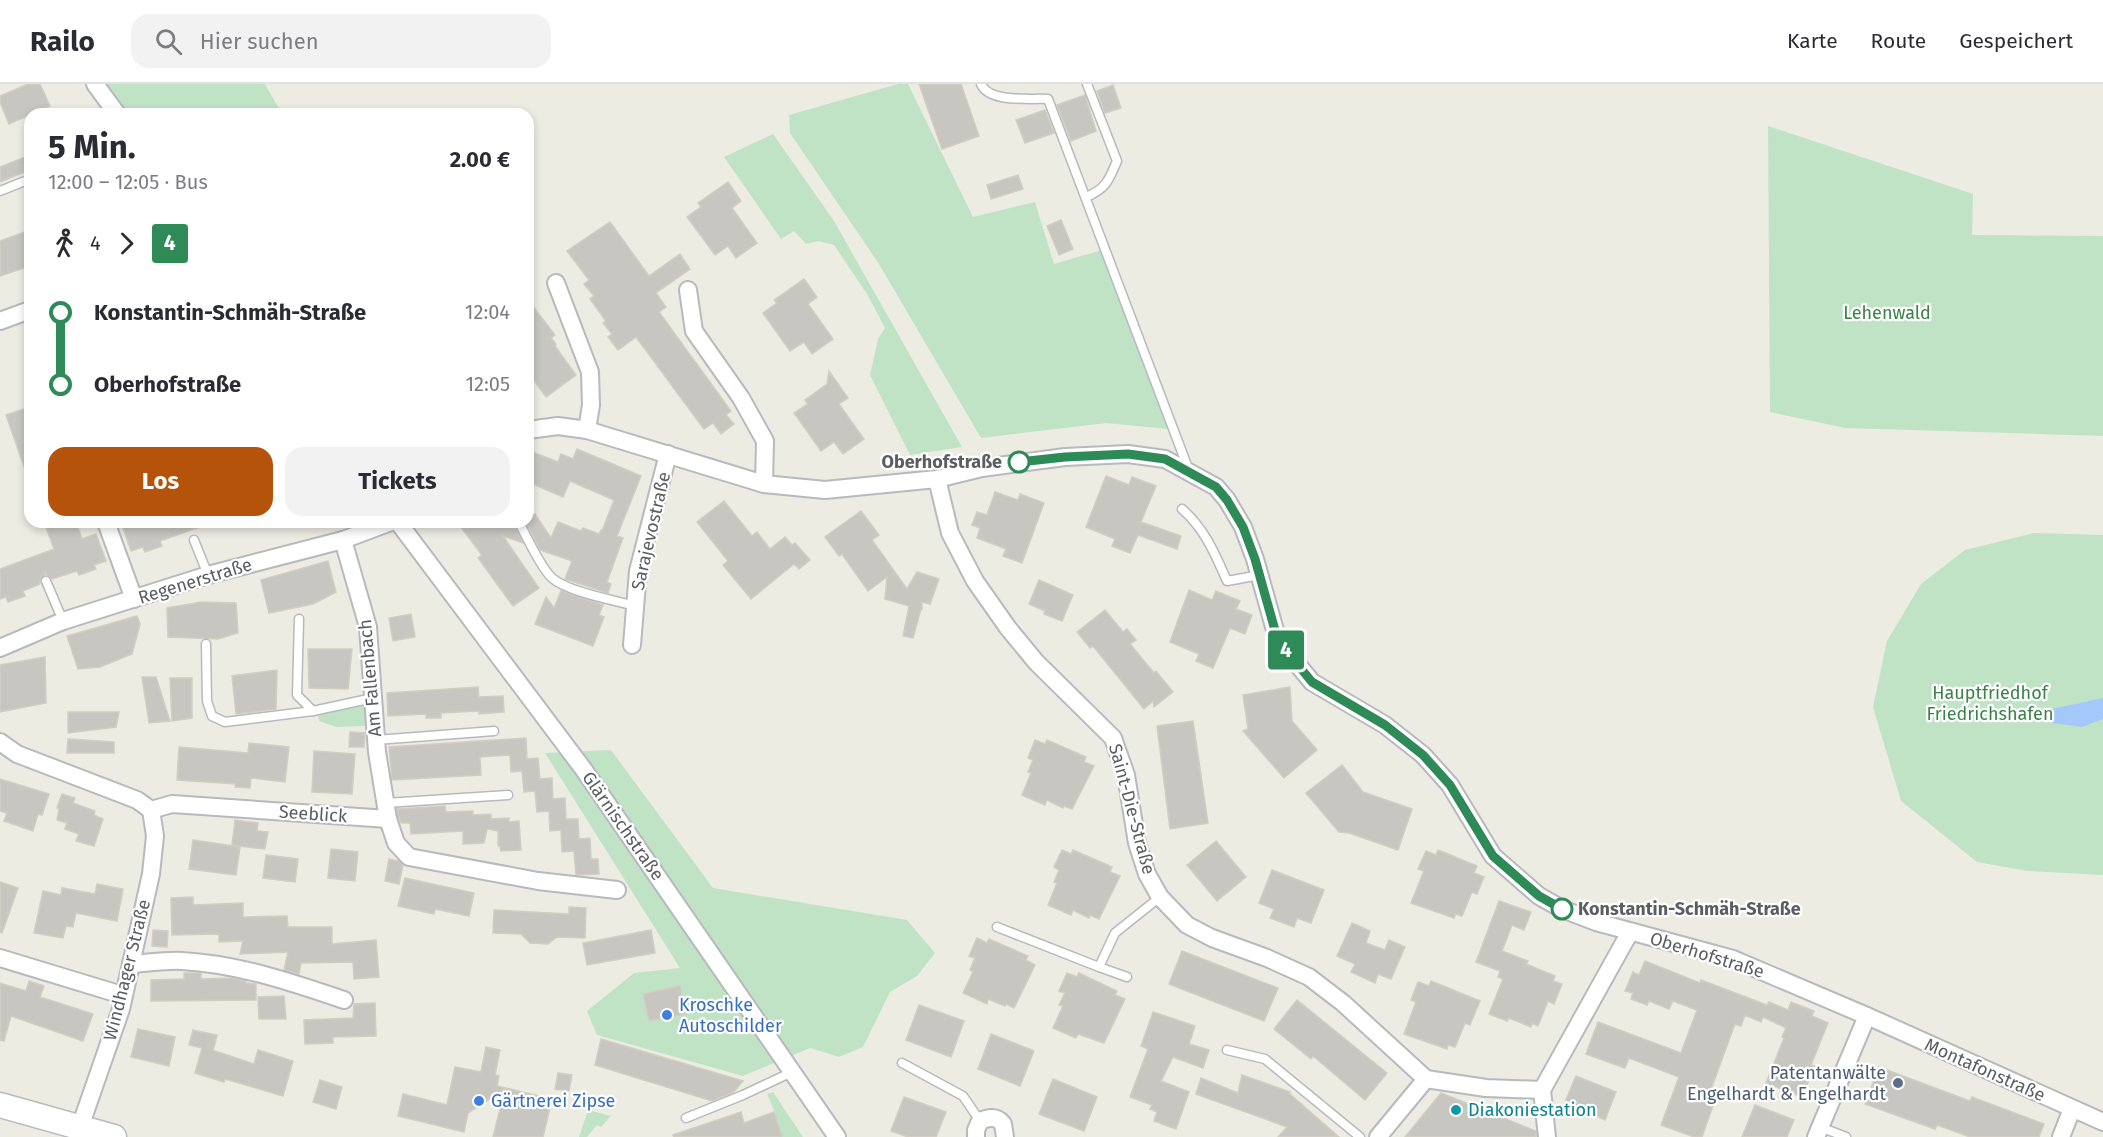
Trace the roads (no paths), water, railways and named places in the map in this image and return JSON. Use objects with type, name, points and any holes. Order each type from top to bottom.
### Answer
[{"type":"main road","points":[[0,1105],[114,1137]]},
{"type":"street","points":[[95,84],[113,108]]},
{"type":"street","points":[[556,283],[590,372],[591,405],[587,430]]},
{"type":"street","points":[[688,290],[694,331],[741,398],[765,441],[764,484]]},
{"type":"street","points":[[0,321],[24,312]]},
{"type":"street","name":"Oberhofstraße","points":[[534,429],[558,426],[587,430],[764,484],[825,490],[937,480],[982,468],[1029,461],[1128,454],[1165,459],[1216,487],[1227,500],[1243,527],[1260,575],[1278,641],[1312,682],[1385,725],[1423,755],[1450,785],[1493,856],[1539,896],[1562,909],[1596,922],[1733,959],[1867,1016]]},
{"type":"street","name":"Sarajevostraße","points":[[632,645],[638,571],[668,454]]},
{"type":"street","name":"Saint-Die-Straße","points":[[937,480],[950,532],[975,581],[1008,628],[1036,662],[1113,738],[1126,775],[1137,843],[1147,874],[1160,897],[1187,925],[1212,938],[1267,958],[1309,977],[1343,1003],[1426,1079]]},
{"type":"street","points":[[108,528],[134,599]]},
{"type":"street","name":"Regenerstraße","points":[[0,648],[63,621],[208,575],[343,540],[375,528]]},
{"type":"street","name":"Glärnischstraße","points":[[402,528],[584,770],[837,1137]]},
{"type":"street","name":"Am Fallenbach","points":[[343,540],[368,627],[376,740],[387,811]]},
{"type":"street","points":[[0,742],[16,754],[137,801],[151,810]]},
{"type":"street","name":"Seeblick","points":[[151,810],[172,804],[387,811]]},
{"type":"street","name":"Windhager Straße","points":[[80,1126],[121,1009],[151,874],[155,836],[151,810]]},
{"type":"street","points":[[387,811],[396,843],[409,857],[538,881],[617,890]]},
{"type":"street","points":[[1547,1137],[1542,1090],[1630,932]]},
{"type":"street","points":[[0,958],[123,995]]},
{"type":"street","points":[[131,964],[180,960],[229,966],[285,980],[344,1000]]},
{"type":"street","points":[[1818,1132],[1867,1016]]},
{"type":"street","name":"Montafonstraße","points":[[1867,1016],[2103,1122]]},
{"type":"street","points":[[1378,1137],[1426,1079],[1486,1088],[1542,1090]]},
{"type":"street","points":[[2061,1137],[2072,1109]]},
{"type":"street","points":[[978,1129],[986,1118],[997,1119],[1003,1124],[1005,1137]]},
{"type":"lane","points":[[981,84],[983,89],[999,97],[1047,99],[1188,470]]},
{"type":"lane","points":[[1086,197],[1099,191],[1110,179],[1117,161],[1087,84]]},
{"type":"lane","points":[[0,191],[24,181]]},
{"type":"lane","points":[[1182,509],[1196,521],[1214,551],[1227,581],[1260,575]]},
{"type":"lane","points":[[522,528],[547,572],[555,580],[570,588],[635,606]]},
{"type":"lane","points":[[194,540],[208,575]]},
{"type":"lane","points":[[46,581],[63,621]]},
{"type":"lane","points":[[299,619],[297,695],[313,711]]},
{"type":"lane","points":[[206,644],[207,702],[212,716],[225,722],[313,711],[373,698]]},
{"type":"lane","points":[[376,740],[494,731]]},
{"type":"lane","points":[[387,811],[508,795]]},
{"type":"lane","points":[[1099,967],[1115,933],[1160,897]]},
{"type":"lane","points":[[997,927],[1127,977]]},
{"type":"lane","points":[[1227,1050],[1265,1059],[1360,1137]]},
{"type":"lane","points":[[902,1063],[963,1096],[978,1129]]},
{"type":"lane","points":[[686,1118],[792,1072]]},
{"type":"lane","points":[[1818,1132],[1846,1137]]},
{"type":"water","points":[[2103,698],[2103,719],[2082,727],[2052,723],[2051,709]]},
{"type":"place","name":"Oberhofstraße","points":[[1019,462]]},
{"type":"place","name":"Konstantin-Schmäh-Straße","points":[[1562,909]]},
{"type":"place","name":"Kroschke Autoschilder","points":[[667,1015]]},
{"type":"place","name":"Patentanwälte Engelhardt & Engelhardt","points":[[1898,1083]]},
{"type":"place","name":"Gärtnerei Zipse","points":[[479,1101]]},
{"type":"place","name":"Diakoniestation","points":[[1456,1110]]},
{"type":"park label","name":"Lehenwald","points":[[1887,313]]},
{"type":"park label","name":"Hauptfriedhof Friedrichshafen","points":[[1990,703]]}]
